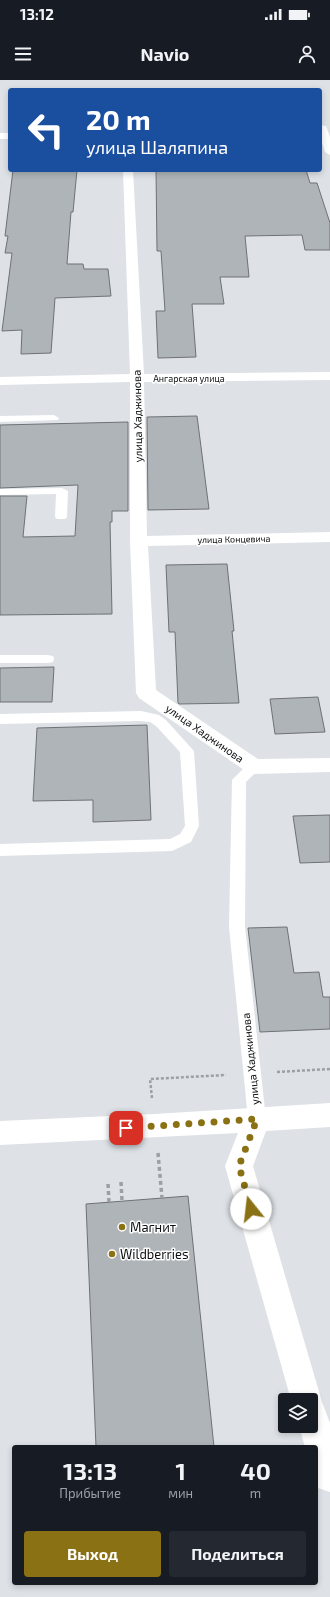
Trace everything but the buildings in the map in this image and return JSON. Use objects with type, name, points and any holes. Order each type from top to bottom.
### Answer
[{"type":"street","points":[[324,128],[330,152]]},
{"type":"street","name":"улица Хаджинова","points":[[128,172],[137,378],[139,541],[146,693],[254,767]]},
{"type":"street","name":"Ангарская улица","points":[[0,381],[330,376]]},
{"type":"street","name":"улица Концевича","points":[[139,541],[330,537]]},
{"type":"street","points":[[254,767],[330,765]]},
{"type":"street","points":[[0,1133],[330,1116]]},
{"type":"street","name":"улица Хаджинова","points":[[257,1119],[239,1166],[305,1393]]},
{"type":"street","points":[[317,1433],[330,1476]]},
{"type":"lane","points":[[0,419],[54,418]]},
{"type":"lane","points":[[0,492],[62,491],[61,517]]},
{"type":"lane","points":[[0,659],[48,659]]},
{"type":"lane","points":[[0,720],[141,716],[154,718],[161,723],[187,751],[192,826],[186,838],[172,845],[0,850]]},
{"type":"lane","name":"улица Хаджинова","points":[[254,767],[239,780],[237,927],[257,1119]]},
{"type":"path","points":[[161,1179],[162,1198]]},
{"type":"path","points":[[121,1182],[122,1201]]},
{"type":"path","points":[[108,1184],[109,1202]]},
{"type":"place","name":"Магнит","points":[[122,1227]]},
{"type":"place","name":"Wildberries","points":[[112,1254]]},
{"type":"route","points":[[126,1128],[257,1119],[239,1166],[251,1209]]}]
